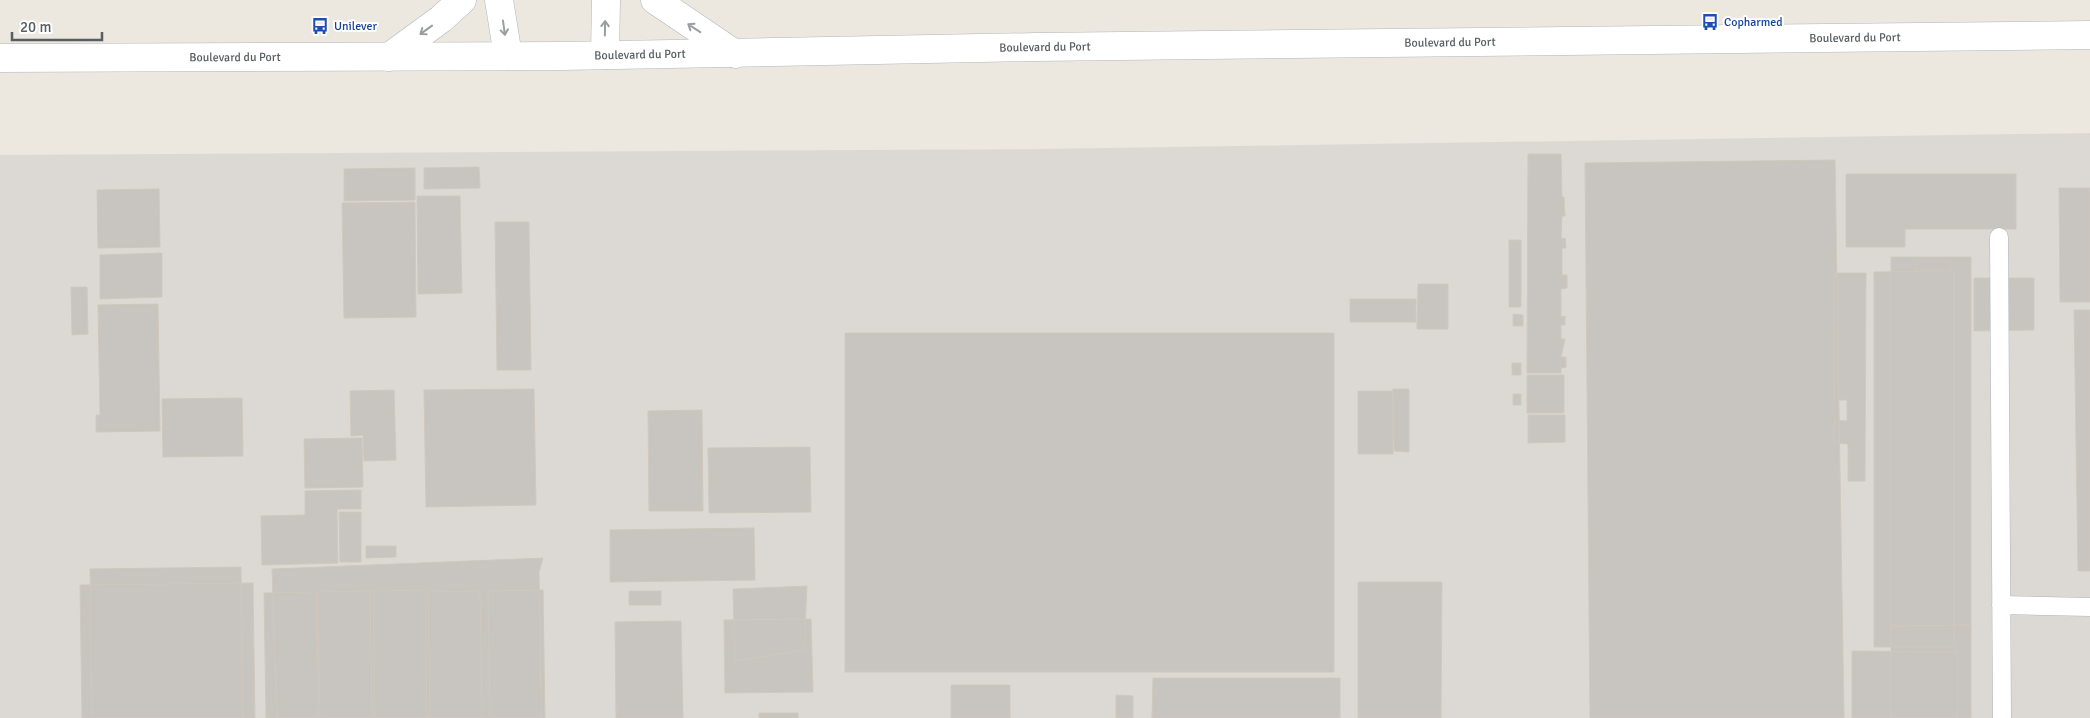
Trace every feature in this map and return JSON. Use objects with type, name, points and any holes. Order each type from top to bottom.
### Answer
[{"type":"main road","points":[[388,57],[441,19],[462,0]]},
{"type":"main road","points":[[499,0],[508,56]]},
{"type":"main road","points":[[605,55],[606,0]]},
{"type":"main road","points":[[655,0],[735,54]]},
{"type":"main road","name":"Boulevard du Port","points":[[0,58],[735,54],[1036,47],[2090,35]]},
{"type":"lane","points":[[1999,237],[2002,718]]},
{"type":"lane","points":[[2001,605],[2090,607]]},
{"type":"shaded area","points":[[2090,133],[2090,718],[0,718],[0,155],[1041,149]]},
{"type":"building","points":[[1528,154],[1561,154],[1562,197],[1564,197],[1565,216],[1562,216],[1561,239],[1565,238],[1566,248],[1562,248],[1562,275],[1567,275],[1567,288],[1561,289],[1561,317],[1565,316],[1565,325],[1561,325],[1561,339],[1565,339],[1561,357],[1566,357],[1566,367],[1561,368],[1561,373],[1527,373]]},
{"type":"building","points":[[1835,160],[1844,718],[1590,718],[1585,163]]},
{"type":"building","points":[[479,167],[480,188],[424,189],[424,168]]},
{"type":"building","points":[[415,168],[415,200],[344,201],[344,169]]},
{"type":"building","points":[[1846,174],[2016,174],[2016,229],[1905,229],[1905,247],[1846,247]]},
{"type":"building","points":[[2059,188],[2090,188],[2090,302],[2060,302]]},
{"type":"building","points":[[159,189],[160,247],[98,248],[97,190]]},
{"type":"building","points":[[417,196],[460,196],[462,293],[418,294]]},
{"type":"building","points":[[415,202],[416,317],[344,318],[342,203]]},
{"type":"building","points":[[495,222],[529,222],[531,370],[497,370]]},
{"type":"building","points":[[1509,240],[1521,240],[1521,307],[1509,307]]},
{"type":"building","points":[[162,253],[162,297],[100,299],[100,255]]},
{"type":"building","points":[[1891,257],[1971,257],[1971,625],[1891,626]]},
{"type":"building","points":[[1916,261],[1950,261],[1951,270],[1917,269]]},
{"type":"building","points":[[1954,271],[1954,647],[1874,647],[1874,272]]},
{"type":"building","points":[[1834,273],[1866,273],[1865,481],[1848,481],[1848,444],[1834,443],[1834,420],[1847,421],[1847,400],[1834,400]]},
{"type":"building","points":[[1974,278],[2034,278],[2034,330],[1974,331]]},
{"type":"building","points":[[1418,284],[1448,284],[1448,329],[1417,329]]},
{"type":"building","points":[[71,287],[87,287],[88,334],[72,335]]},
{"type":"building","points":[[1350,299],[1416,299],[1416,322],[1350,322]]},
{"type":"building","points":[[158,304],[160,431],[96,432],[96,415],[100,415],[98,305]]},
{"type":"building","points":[[2074,310],[2090,310],[2090,571],[2078,571]]},
{"type":"building","points":[[1513,314],[1523,315],[1523,326],[1513,326]]},
{"type":"building","points":[[845,333],[1334,333],[1334,672],[845,672]]},
{"type":"building","points":[[1512,363],[1521,363],[1521,375],[1512,375]]},
{"type":"building","points":[[1527,375],[1564,375],[1564,413],[1527,413]]},
{"type":"building","points":[[534,389],[536,505],[426,507],[424,390]]},
{"type":"building","points":[[1393,389],[1409,389],[1409,452],[1394,451]]},
{"type":"building","points":[[394,390],[396,460],[364,461],[363,435],[351,436],[350,391]]},
{"type":"building","points":[[1358,391],[1393,391],[1393,454],[1358,454]]},
{"type":"building","points":[[1513,394],[1521,394],[1521,405],[1513,405]]},
{"type":"building","points":[[242,398],[243,456],[163,457],[162,399]]},
{"type":"building","points":[[702,410],[703,511],[649,511],[648,411]]},
{"type":"building","points":[[1528,415],[1565,415],[1565,442],[1528,443]]},
{"type":"building","points":[[362,438],[363,487],[305,488],[304,439]]},
{"type":"building","points":[[810,447],[811,512],[709,513],[708,448]]},
{"type":"building","points":[[361,490],[361,509],[337,509],[338,563],[262,565],[261,516],[305,515],[305,491]]},
{"type":"building","points":[[339,512],[361,512],[361,562],[340,562]]},
{"type":"building","points":[[754,528],[755,580],[610,582],[610,530]]},
{"type":"building","points":[[366,546],[396,546],[396,557],[366,558]]},
{"type":"building","points":[[543,558],[539,572],[541,718],[277,718],[272,569]]},
{"type":"building","points":[[241,567],[243,718],[92,718],[90,569]]},
{"type":"building","points":[[1358,582],[1442,582],[1441,718],[1358,718]]},
{"type":"building","points":[[253,583],[255,718],[82,718],[80,585]]},
{"type":"building","points":[[807,586],[804,650],[735,661],[733,589]]},
{"type":"building","points":[[425,590],[427,718],[375,718],[373,591]]},
{"type":"building","points":[[543,590],[545,718],[490,718],[488,591]]},
{"type":"building","points":[[370,591],[372,718],[320,718],[318,592]]},
{"type":"building","points":[[480,591],[482,718],[430,718],[428,592]]},
{"type":"building","points":[[629,591],[661,591],[661,605],[629,605]]},
{"type":"building","points":[[316,592],[318,718],[266,718],[264,593]]},
{"type":"building","points":[[811,619],[813,692],[725,693],[724,620]]},
{"type":"building","points":[[681,621],[683,718],[616,718],[615,622]]},
{"type":"building","points":[[1971,625],[1971,718],[1891,718],[1891,626]]},
{"type":"building","points":[[1852,651],[1957,652],[1957,718],[1852,718]]},
{"type":"building","points":[[1153,678],[1340,678],[1340,718],[1152,718]]},
{"type":"building","points":[[951,685],[1010,685],[1010,718],[951,718]]},
{"type":"building","points":[[1116,695],[1133,696],[1133,718],[1116,718]]},
{"type":"building","points":[[759,713],[798,713],[798,718],[759,718]]},
{"type":"place","name":"Copharmed","points":[[1710,22]]},
{"type":"place","name":"Unilever","points":[[320,26]]}]
